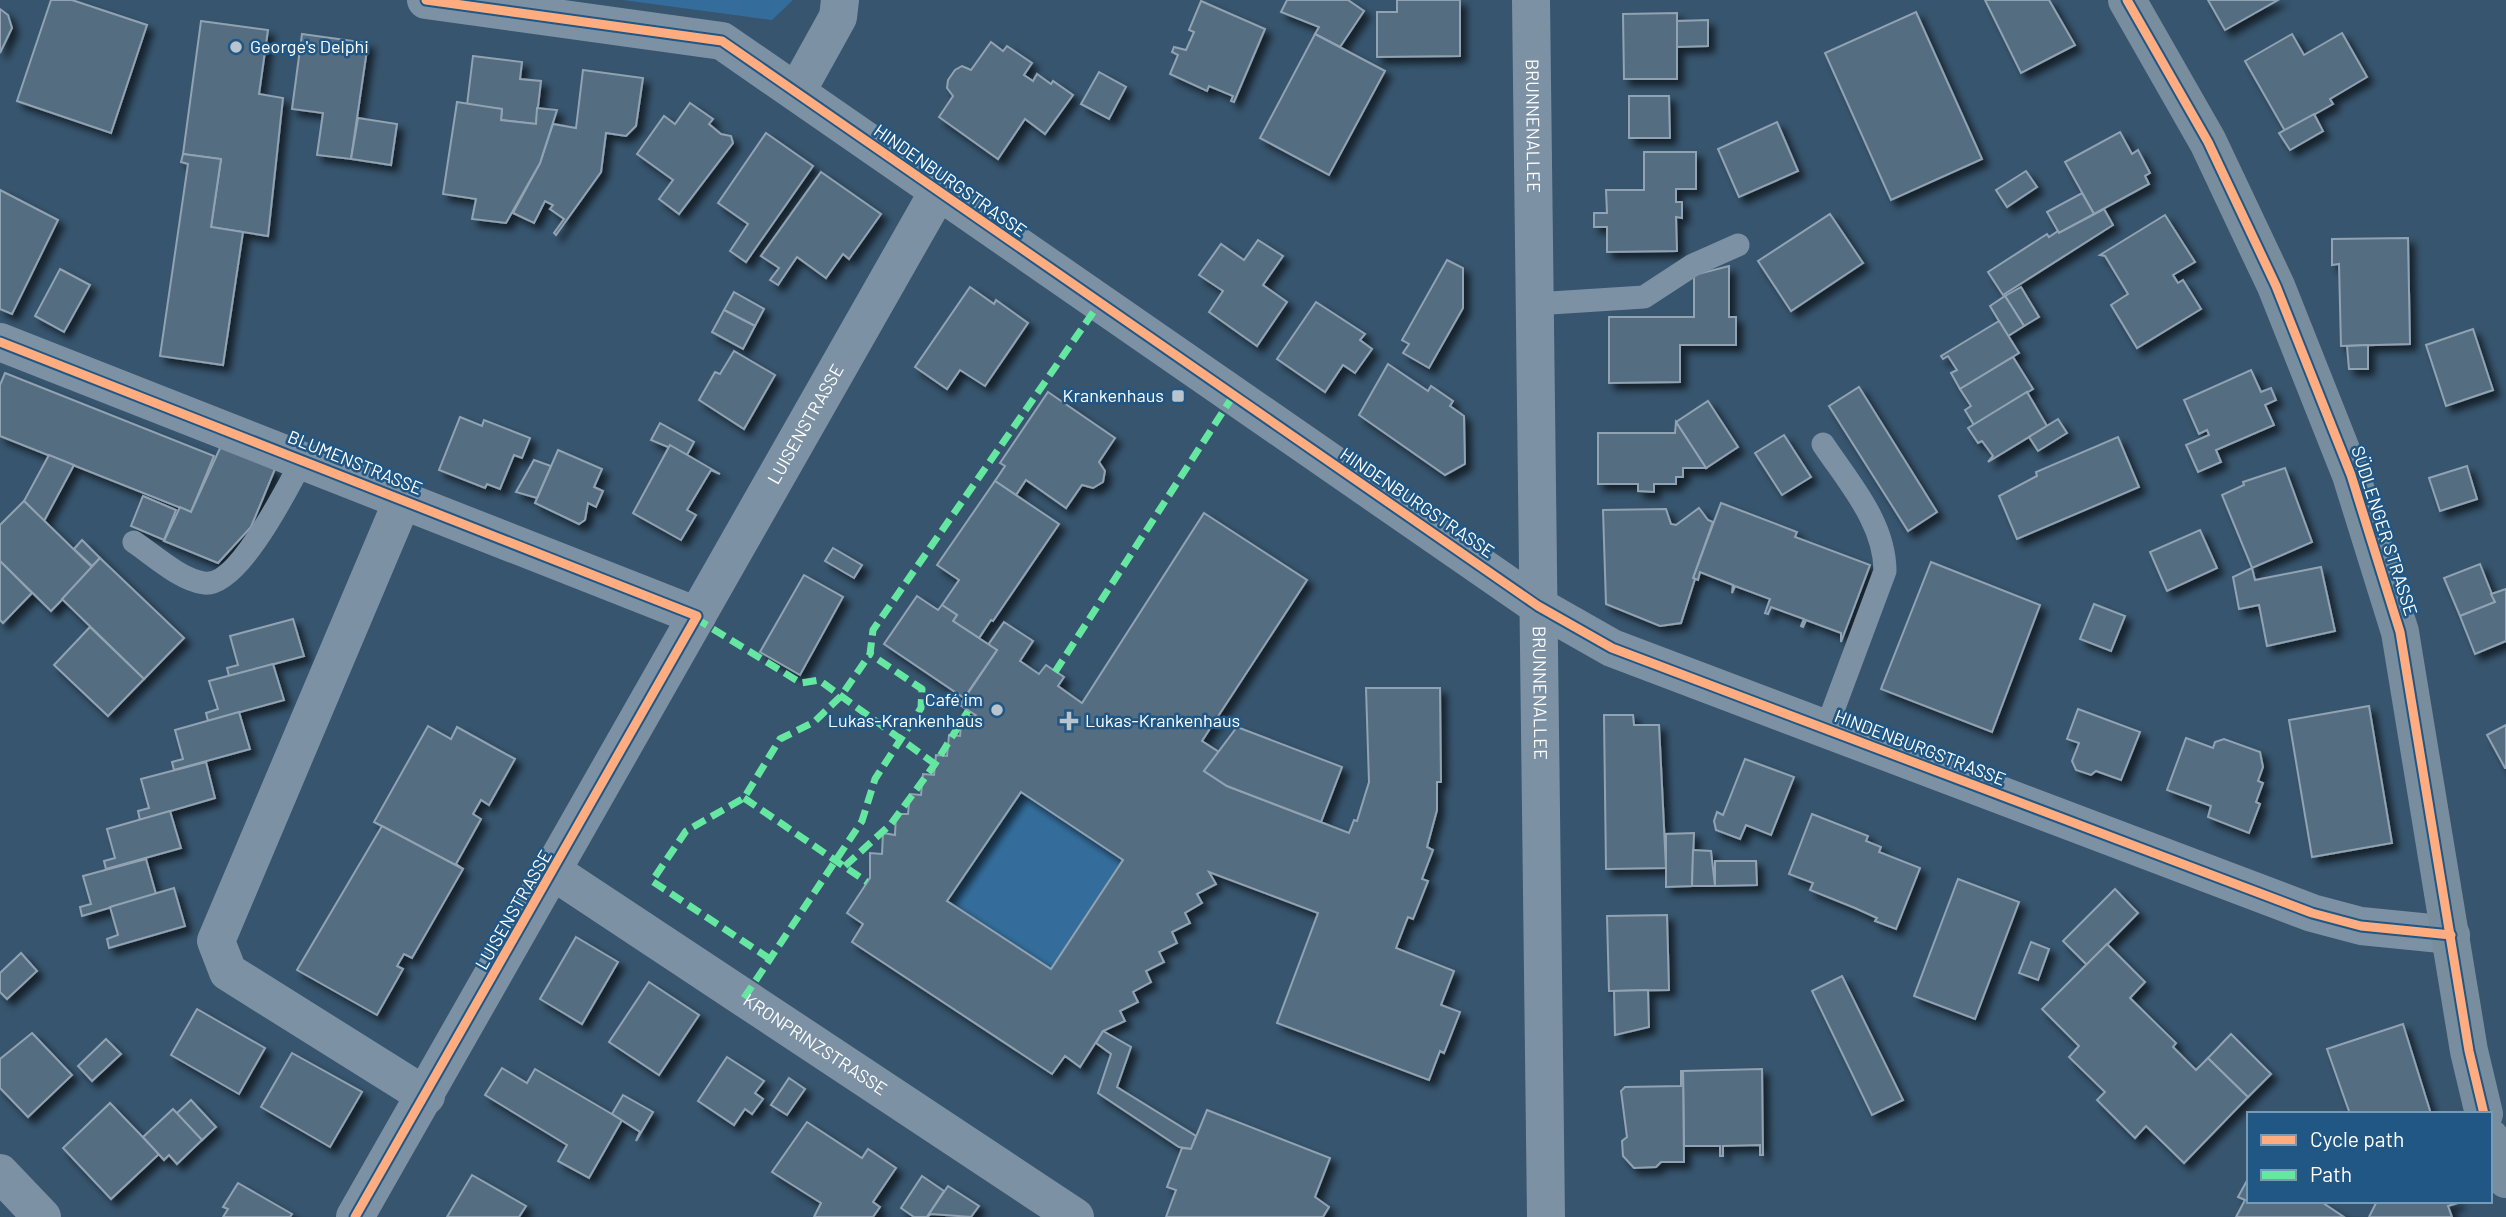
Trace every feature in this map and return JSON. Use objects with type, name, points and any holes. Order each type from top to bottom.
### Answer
[{"type":"main road","name":"SÜDLENGER STRASSE","points":[[2127,0],[2208,142],[2294,326],[2351,475],[2400,632],[2469,1051],[2484,1112]]},
{"type":"main road","points":[[2492,1143],[2506,1179]]},
{"type":"street","name":"HINDENBURGSTRASSE","points":[[426,0],[722,41],[1538,606],[1612,648],[2312,913],[2361,926],[2451,934]]},
{"type":"street","points":[[797,91],[838,17],[840,0]]},
{"type":"street","name":"BRUNNENALLEE","points":[[1531,0],[1546,1217]]},
{"type":"street","name":"LUISENSTRASSE","points":[[355,1217],[554,872],[938,192]]},
{"type":"street","name":"BLUMENSTRASSE","points":[[0,342],[697,616]]},
{"type":"street","points":[[403,499],[216,941],[228,972],[426,1096]]},
{"type":"street","name":"KRONPRINZSTRASSE","points":[[554,872],[1075,1217]]},
{"type":"street","points":[[0,1173],[42,1217]]},
{"type":"lane","points":[[1535,304],[1644,298],[1693,265],[1738,245]]},
{"type":"lane","points":[[1823,444],[1875,524],[1885,550],[1885,571],[1826,729]]},
{"type":"lane","points":[[134,542],[186,577],[206,584],[221,580],[266,528],[303,459]]},
{"type":"shaded area","points":[[623,0],[793,0],[772,20]]},
{"type":"shaded area","points":[[1021,792],[1123,860],[1051,969],[947,901]]},
{"type":"building","points":[[51,0],[72,0],[147,25],[111,133],[17,101]]},
{"type":"building","points":[[1287,0],[1348,0],[1364,11],[1340,47],[1315,34],[1319,27],[1281,12]]},
{"type":"building","points":[[1397,0],[1460,0],[1460,56],[1377,57],[1377,12],[1397,12]]},
{"type":"building","points":[[1985,0],[2049,0],[2075,45],[2021,73]]},
{"type":"building","points":[[2208,0],[2278,0],[2225,30]]},
{"type":"building","points":[[1201,1],[1265,29],[1234,102],[1231,101],[1233,96],[1209,86],[1207,91],[1170,74],[1178,55],[1172,52],[1174,47],[1186,50],[1194,32],[1189,30]]},
{"type":"building","points":[[0,9],[8,15],[12,28],[0,53]]},
{"type":"building","points":[[1916,12],[1982,159],[1891,200],[1825,53]]},
{"type":"building","points":[[1677,13],[1677,79],[1624,79],[1623,14]]},
{"type":"building","points":[[1708,20],[1708,46],[1677,47],[1677,21]]},
{"type":"building","points":[[201,21],[268,30],[259,94],[283,98],[268,236],[211,227],[221,159],[183,154]]},
{"type":"building","points":[[2342,33],[2367,77],[2330,99],[2333,104],[2285,131],[2245,61],[2292,34],[2304,55]]},
{"type":"building","points":[[302,34],[368,43],[351,159],[317,155],[323,113],[292,109]]},
{"type":"building","points":[[1315,34],[1385,71],[1329,175],[1260,138]]},
{"type":"building","points":[[991,42],[1003,51],[1007,46],[1032,63],[1024,75],[1033,81],[1037,74],[1073,95],[1045,134],[1025,119],[998,159],[939,117],[953,96],[947,88],[948,80],[955,70],[962,66],[971,70]]},
{"type":"building","points":[[473,56],[522,62],[520,79],[541,81],[536,124],[501,120],[502,109],[467,105]]},
{"type":"building","points":[[583,70],[643,78],[636,126],[626,136],[606,133],[601,172],[556,235],[554,233],[564,219],[550,209],[553,205],[545,201],[534,223],[513,213],[540,163],[553,124],[576,128]]},
{"type":"building","points":[[1099,72],[1126,87],[1109,119],[1081,104]]},
{"type":"building","points":[[1629,96],[1669,96],[1670,138],[1629,138]]},
{"type":"building","points":[[457,102],[502,109],[501,120],[536,124],[537,108],[557,110],[540,163],[506,223],[472,219],[476,199],[443,194]]},
{"type":"building","points":[[690,103],[713,119],[709,124],[721,134],[731,136],[733,143],[679,214],[659,199],[673,180],[637,154],[664,116],[675,124]]},
{"type":"building","points":[[2314,114],[2323,131],[2290,150],[2279,133]]},
{"type":"building","points":[[358,118],[397,124],[391,165],[351,159]]},
{"type":"building","points":[[1777,122],[1798,171],[1739,197],[1718,149]]},
{"type":"building","points":[[2120,132],[2132,154],[2138,150],[2150,173],[2145,176],[2149,184],[2094,214],[2065,162]]},
{"type":"building","points":[[766,133],[813,166],[746,262],[730,251],[748,224],[718,203]]},
{"type":"building","points":[[1644,152],[1696,152],[1696,189],[1676,189],[1676,202],[1682,202],[1682,218],[1676,217],[1677,251],[1607,252],[1607,227],[1594,227],[1594,213],[1607,213],[1606,190],[1644,190]]},
{"type":"building","points":[[183,154],[221,159],[211,227],[243,232],[223,365],[160,356],[188,164],[181,162]]},
{"type":"building","points":[[2026,171],[2037,187],[2007,207],[1996,190]]},
{"type":"building","points":[[821,172],[881,214],[849,259],[843,254],[826,278],[797,257],[778,285],[770,280],[779,268],[761,256]]},
{"type":"building","points":[[0,190],[58,220],[12,314],[0,309]]},
{"type":"building","points":[[2082,193],[2094,214],[2059,233],[2047,212]]},
{"type":"building","points":[[2104,209],[2113,225],[2003,295],[1988,272],[2047,234],[2049,237],[2058,231],[2059,233]]},
{"type":"building","points":[[1830,214],[1863,263],[1791,311],[1758,261]]},
{"type":"building","points":[[2165,215],[2195,262],[2173,275],[2178,283],[2183,280],[2201,309],[2137,348],[2111,305],[2128,294],[2105,256],[2100,255]]},
{"type":"building","points":[[2408,238],[2410,344],[2341,346],[2339,264],[2332,265],[2332,239]]},
{"type":"building","points":[[1258,240],[1283,256],[1263,285],[1287,302],[1257,346],[1209,312],[1223,291],[1199,275],[1221,244],[1244,260]]},
{"type":"building","points":[[1447,260],[1463,268],[1463,308],[1429,368],[1403,353],[1409,344],[1402,340]]},
{"type":"building","points":[[1729,266],[1729,317],[1736,317],[1736,345],[1680,345],[1680,382],[1609,383],[1609,317],[1694,317],[1694,275]]},
{"type":"building","points":[[60,269],[90,285],[64,332],[35,316]]},
{"type":"building","points":[[970,287],[994,304],[996,300],[1028,323],[985,386],[960,370],[947,389],[915,367]]},
{"type":"building","points":[[2021,287],[2039,317],[2024,326],[2005,296]]},
{"type":"building","points":[[734,292],[764,309],[755,326],[724,310]]},
{"type":"building","points":[[2005,296],[2024,326],[2008,336],[1990,306]]},
{"type":"building","points":[[1316,302],[1365,334],[1360,340],[1372,349],[1355,373],[1343,365],[1325,392],[1277,359]]},
{"type":"building","points":[[724,310],[755,326],[743,349],[712,332]]},
{"type":"building","points":[[1999,321],[2019,353],[1960,389],[1951,373],[1957,370],[1948,356],[1943,359],[1941,356]]},
{"type":"building","points":[[2473,329],[2493,390],[2446,406],[2426,345]]},
{"type":"building","points":[[2368,345],[2368,369],[2349,369],[2347,346]]},
{"type":"building","points":[[734,351],[775,375],[744,429],[699,400],[715,372],[720,374]]},
{"type":"building","points":[[2013,357],[2033,389],[1974,425],[1965,410],[1971,406],[1960,389]]},
{"type":"building","points":[[1388,364],[1428,391],[1431,386],[1453,401],[1450,406],[1464,416],[1465,464],[1445,475],[1359,415]]},
{"type":"building","points":[[2251,370],[2261,392],[2271,388],[2276,400],[2265,405],[2274,425],[2216,450],[2221,462],[2198,472],[2186,445],[2209,435],[2207,430],[2199,434],[2184,400]]},
{"type":"building","points":[[5,373],[214,456],[191,512],[0,436],[0,385]]},
{"type":"building","points":[[1859,387],[1937,512],[1908,531],[1829,406]]},
{"type":"building","points":[[1048,392],[1115,438],[1099,462],[1105,471],[1103,482],[1093,488],[1082,485],[1066,508],[1026,480],[1016,495],[995,481],[1005,466],[1000,463]]},
{"type":"building","points":[[2027,392],[2047,426],[1988,462],[1993,456],[1982,441],[1978,443],[1968,428]]},
{"type":"building","points":[[1708,401],[1738,447],[1706,468],[1676,422]]},
{"type":"building","points":[[460,417],[482,426],[484,420],[530,438],[522,458],[514,455],[500,489],[487,484],[485,488],[439,470]]},
{"type":"building","points":[[2058,419],[2067,433],[2038,451],[2029,437]]},
{"type":"building","points":[[1676,422],[1706,468],[1683,468],[1683,477],[1676,477],[1676,484],[1654,484],[1654,492],[1638,491],[1638,484],[1598,484],[1598,433],[1675,433]]},
{"type":"building","points":[[660,423],[694,442],[687,455],[651,440]]},
{"type":"building","points":[[1784,435],[1811,477],[1782,495],[1755,453]]},
{"type":"building","points":[[2118,437],[2139,487],[2017,539],[1999,496],[2037,476],[2036,472]]},
{"type":"building","points":[[670,445],[720,474],[711,470],[687,510],[696,515],[681,540],[633,513]]},
{"type":"building","points":[[221,446],[275,469],[251,527],[218,563],[164,541],[180,507],[191,512]]},
{"type":"building","points":[[558,450],[602,469],[594,487],[603,491],[596,507],[588,503],[585,520],[579,524],[535,503]]},
{"type":"building","points":[[49,455],[74,465],[44,521],[24,501]]},
{"type":"building","points":[[534,460],[551,466],[537,498],[516,492]]},
{"type":"building","points":[[2467,466],[2477,499],[2440,511],[2429,478]]},
{"type":"building","points":[[2285,468],[2312,542],[2252,568],[2222,495],[2244,485],[2243,482]]},
{"type":"building","points":[[995,481],[1059,524],[979,638],[953,621],[957,615],[942,605],[959,580],[937,565]]},
{"type":"building","points":[[143,496],[176,510],[164,540],[131,526]]},
{"type":"building","points":[[24,501],[93,568],[51,611],[0,561],[0,525]]},
{"type":"building","points":[[1721,503],[1797,532],[1795,537],[1870,565],[1841,642],[1841,633],[1806,620],[1803,627],[1801,626],[1804,619],[1771,607],[1768,614],[1765,613],[1770,599],[1735,586],[1732,593],[1733,585],[1700,572],[1698,580],[1693,578]]},
{"type":"building","points":[[1699,508],[1708,520],[1713,522],[1693,578],[1695,579],[1681,623],[1660,626],[1606,604],[1603,510],[1666,509],[1671,524],[1676,525]]},
{"type":"building","points":[[1204,513],[1307,580],[1202,741],[1219,752],[1204,771],[1227,786],[1349,833],[1354,820],[1357,821],[1369,782],[1366,688],[1440,688],[1441,782],[1437,782],[1437,810],[1427,847],[1433,850],[1422,879],[1428,881],[1413,919],[1408,917],[1396,948],[1454,971],[1441,1005],[1460,1012],[1444,1053],[1440,1051],[1429,1080],[1277,1023],[1318,913],[1209,872],[1216,884],[1197,894],[1202,903],[1185,913],[1190,923],[1172,932],[1177,943],[1159,952],[1164,962],[1146,971],[1151,982],[1133,992],[1138,1002],[1120,1011],[1125,1021],[1103,1031],[1080,1067],[1065,1056],[1052,1074],[852,942],[863,924],[847,913],[870,878],[870,853],[882,854],[883,833],[895,835],[896,814],[908,814],[910,794],[921,795],[923,774],[934,775],[936,755],[947,756],[949,735],[960,736],[962,716],[977,716],[960,705],[997,650],[988,645],[1004,622],[1033,641],[1020,661],[1039,674],[1046,665],[1064,677],[1058,686],[1082,703]],"holes":[[[1021,792],[1123,860],[1051,969],[947,901]]]},
{"type":"building","points":[[2200,530],[2217,568],[2167,591],[2150,552]]},
{"type":"building","points":[[82,540],[100,558],[92,566],[74,549]]},
{"type":"building","points":[[833,548],[862,565],[854,578],[825,561]]},
{"type":"building","points":[[100,558],[184,638],[144,679],[62,599]]},
{"type":"building","points":[[0,561],[32,593],[3,623],[0,620]]},
{"type":"building","points":[[1931,562],[2040,605],[1992,732],[1881,689]]},
{"type":"building","points":[[2480,564],[2495,602],[2460,616],[2444,578]]},
{"type":"building","points":[[2321,567],[2335,631],[2267,646],[2259,605],[2239,609],[2233,577],[2252,568],[2255,580]]},
{"type":"building","points":[[804,575],[843,597],[800,675],[760,652]]},
{"type":"building","points":[[2506,589],[2506,641],[2475,654],[2460,616],[2495,602],[2491,594]]},
{"type":"building","points":[[917,596],[938,610],[942,605],[957,615],[953,621],[997,650],[964,698],[884,644]]},
{"type":"building","points":[[2094,604],[2125,616],[2111,651],[2080,639]]},
{"type":"building","points":[[293,619],[304,656],[229,676],[227,668],[238,665],[230,636]]},
{"type":"building","points":[[90,627],[144,679],[108,716],[54,665]]},
{"type":"building","points":[[273,664],[284,700],[208,721],[206,713],[218,709],[209,681]]},
{"type":"building","points":[[2369,706],[2392,843],[2312,857],[2289,720]]},
{"type":"building","points":[[2078,709],[2140,732],[2121,780],[2096,771],[2091,775],[2076,770],[2072,761],[2079,743],[2067,739]]},
{"type":"building","points":[[239,712],[250,749],[174,770],[172,762],[183,759],[175,730]]},
{"type":"building","points":[[1604,715],[1633,715],[1634,725],[1659,725],[1666,868],[1606,869]]},
{"type":"building","points":[[2506,725],[2506,768],[2505,768],[2487,735]]},
{"type":"building","points":[[428,726],[451,739],[457,727],[515,759],[489,805],[481,800],[473,814],[481,819],[456,864],[463,869],[374,822]]},
{"type":"building","points":[[1237,727],[1342,767],[1321,822],[1227,786],[1204,771]]},
{"type":"building","points":[[2186,738],[2213,748],[2215,742],[2224,739],[2260,752],[2263,767],[2258,781],[2263,783],[2256,802],[2260,804],[2249,833],[2208,817],[2211,806],[2167,790]]},
{"type":"building","points":[[1745,759],[1794,777],[1771,835],[1746,825],[1740,839],[1716,830],[1714,821],[1717,812],[1723,815]]},
{"type":"building","points":[[206,762],[215,798],[140,820],[138,811],[149,808],[141,779]]},
{"type":"building","points":[[170,811],[181,848],[106,869],[104,861],[115,858],[107,829]]},
{"type":"building","points":[[1812,814],[1868,836],[1866,841],[1881,847],[1879,852],[1920,868],[1896,929],[1875,921],[1877,918],[1855,908],[1810,890],[1813,883],[1789,874]]},
{"type":"building","points":[[382,826],[463,869],[412,958],[404,954],[397,966],[403,969],[377,1015],[297,970]]},
{"type":"building","points":[[1694,833],[1692,886],[1666,887],[1666,834]]},
{"type":"building","points":[[1693,850],[1711,851],[1715,886],[1692,886]]},
{"type":"building","points":[[146,859],[156,894],[82,916],[80,907],[91,904],[83,876]]},
{"type":"building","points":[[1715,861],[1756,861],[1757,885],[1715,886]]},
{"type":"building","points":[[1958,879],[2019,902],[1975,1019],[1914,996]]},
{"type":"building","points":[[174,888],[185,926],[109,948],[107,939],[118,935],[110,907]]},
{"type":"building","points":[[2115,889],[2138,913],[2087,965],[2063,941]]},
{"type":"building","points":[[1667,915],[1669,990],[1609,991],[1607,916]]},
{"type":"building","points":[[576,937],[618,962],[582,1024],[540,999]]},
{"type":"building","points":[[2031,942],[2049,949],[2038,980],[2019,973]]},
{"type":"building","points":[[2107,944],[2145,982],[2130,998],[2176,1043],[2173,1047],[2196,1070],[2208,1058],[2248,1097],[2184,1163],[2146,1126],[2135,1138],[2097,1100],[2105,1092],[2069,1057],[2079,1046],[2042,1009]]},
{"type":"building","points":[[21,953],[37,971],[7,999],[0,992],[0,973]]},
{"type":"building","points":[[1842,976],[1903,1100],[1872,1115],[1812,991]]},
{"type":"building","points":[[649,982],[699,1015],[659,1075],[609,1042]]},
{"type":"building","points":[[1648,990],[1649,1027],[1615,1035],[1614,991]]},
{"type":"building","points":[[197,1009],[265,1048],[239,1094],[171,1055]]},
{"type":"building","points":[[2403,1024],[2430,1112],[2349,1112],[2327,1049]]},
{"type":"building","points":[[1103,1031],[1131,1047],[1117,1087],[1196,1136],[1191,1149],[1179,1147],[1098,1093],[1111,1054],[1096,1043]]},
{"type":"building","points":[[32,1033],[72,1075],[28,1117],[0,1088],[0,1059]]},
{"type":"building","points":[[2231,1034],[2271,1074],[2248,1097],[2208,1058]]},
{"type":"building","points":[[106,1039],[121,1054],[92,1081],[78,1066]]},
{"type":"building","points":[[292,1053],[362,1092],[330,1147],[261,1107]]},
{"type":"building","points":[[727,1057],[764,1081],[755,1093],[763,1099],[752,1114],[745,1109],[734,1125],[698,1101]]},
{"type":"building","points":[[502,1068],[527,1083],[535,1069],[622,1120],[589,1178],[558,1161],[567,1145],[485,1095]]},
{"type":"building","points":[[1762,1069],[1763,1155],[1760,1155],[1760,1145],[1723,1146],[1723,1156],[1720,1156],[1720,1146],[1684,1146],[1683,1071]]},
{"type":"building","points":[[1681,1071],[1684,1162],[1661,1162],[1656,1167],[1634,1168],[1623,1156],[1622,1141],[1627,1137],[1621,1091],[1625,1087],[1681,1086]]},
{"type":"building","points":[[789,1078],[805,1089],[787,1115],[771,1105]]},
{"type":"building","points":[[623,1095],[653,1112],[636,1141],[640,1132],[612,1114]]},
{"type":"building","points":[[191,1100],[216,1127],[202,1140],[176,1114]]},
{"type":"building","points":[[110,1103],[159,1154],[111,1199],[63,1148]]},
{"type":"building","points":[[173,1109],[202,1140],[177,1164],[169,1155],[164,1160],[143,1137]]},
{"type":"building","points":[[1207,1110],[1330,1158],[1315,1197],[1329,1207],[1323,1217],[1166,1217],[1176,1190],[1167,1187],[1182,1148],[1191,1149]]},
{"type":"building","points":[[807,1122],[862,1158],[868,1149],[896,1168],[873,1202],[880,1207],[873,1217],[814,1217],[821,1203],[772,1172]]},
{"type":"building","points":[[472,1175],[526,1206],[519,1217],[447,1217]]},
{"type":"building","points":[[922,1176],[944,1191],[927,1217],[914,1217],[901,1208]]},
{"type":"building","points":[[2247,1181],[2247,1203],[2323,1203],[2344,1217],[2236,1217],[2245,1200],[2238,1197]]},
{"type":"building","points":[[238,1183],[292,1214],[290,1217],[223,1217],[228,1209],[223,1207]]},
{"type":"building","points":[[948,1186],[979,1206],[971,1217],[931,1214],[927,1217]]},
{"type":"building","points":[[2376,1203],[2458,1203],[2448,1206],[2452,1217],[2369,1217]]},
{"type":"marked path","points":[[770,959],[652,881],[686,831],[744,798],[780,739],[814,722],[841,696],[870,654],[873,630],[1099,304]]},
{"type":"marked path","points":[[1055,672],[1233,396]]},
{"type":"marked path","points":[[695,618],[801,683],[819,680],[935,764]]},
{"type":"marked path","points":[[744,998],[862,821],[875,779],[921,708],[922,689],[870,654]]},
{"type":"marked path","points":[[845,866],[891,824],[935,764],[968,711]]},
{"type":"marked path","points":[[744,798],[867,882]]},
{"type":"cycle path","points":[[426,0],[722,41],[1538,606],[1612,648],[2312,913],[2361,926],[2451,935]]},
{"type":"cycle path","points":[[2127,0],[2208,142],[2276,286],[2351,475],[2400,632],[2469,1051],[2484,1112]]},
{"type":"cycle path","points":[[0,342],[697,616],[355,1217]]},
{"type":"place","name":"George's Delphi","points":[[236,47]]},
{"type":"place","name":"Krankenhaus","points":[[1178,396]]},
{"type":"place","name":"Café im Lukas-Krankenhaus","points":[[997,710]]},
{"type":"place","name":"Lukas-Krankenhaus","points":[[1069,721]]}]
